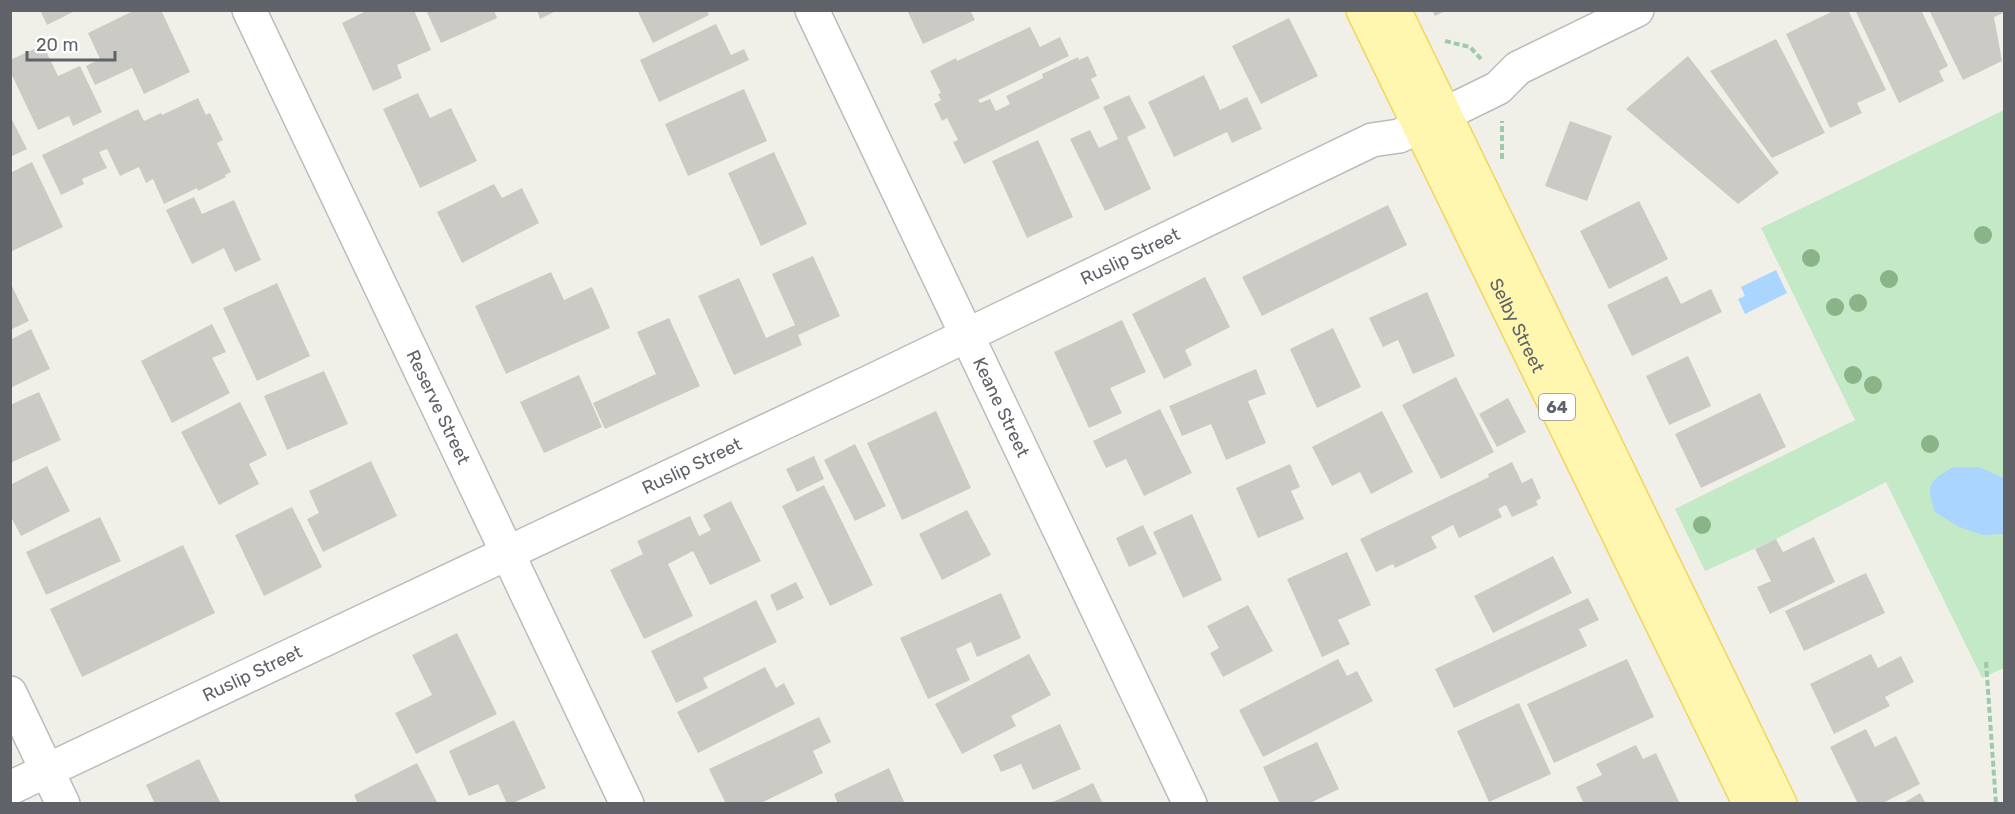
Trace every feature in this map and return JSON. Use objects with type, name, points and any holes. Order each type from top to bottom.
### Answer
[{"type":"main road","name":"Selby Street","points":[[1363,10],[1428,112],[1780,804]]},
{"type":"main road","name":"Selby Street","points":[[1394,10],[1428,112],[1750,804]]},
{"type":"street","name":"Reserve Street","points":[[249,10],[627,804]]},
{"type":"street","name":"Keane Street","points":[[812,10],[1190,804]]},
{"type":"street","name":"Ruslip Street","points":[[10,788],[967,335],[1372,140],[1399,136],[1428,112],[1490,71],[1518,68],[1637,10]]},
{"type":"street","points":[[10,693],[63,804]]},
{"type":"path","points":[[1441,40],[1470,47],[1486,63]]},
{"type":"path","points":[[1986,663],[1996,804]]},
{"type":"green space","points":[[2004,110],[2004,668],[1982,678],[1886,482],[1776,539],[1705,571],[1675,509],[1855,420],[1761,228]]},
{"type":"water","points":[[1776,270],[1787,293],[1745,314],[1738,299],[1745,296],[1741,287]]},
{"type":"water","points":[[1953,467],[1979,467],[2004,478],[2004,534],[1983,535],[1959,527],[1935,512],[1930,495],[1931,485],[1938,476]]},
{"type":"building","points":[[40,10],[77,10],[47,25]]},
{"type":"building","points":[[135,10],[161,10],[190,72],[144,94],[132,68],[95,85],[86,66],[100,59],[88,33]]},
{"type":"building","points":[[368,10],[414,10],[431,50],[397,65],[402,78],[373,91],[342,23]]},
{"type":"building","points":[[426,10],[494,10],[497,18],[441,43]]},
{"type":"building","points":[[537,10],[558,10],[540,19]]},
{"type":"building","points":[[637,10],[707,10],[709,15],[653,43]]},
{"type":"building","points":[[907,10],[970,10],[975,20],[923,44]]},
{"type":"building","points":[[1432,10],[1447,10],[1435,16]]},
{"type":"building","points":[[1835,10],[1848,10],[1886,90],[1857,103],[1862,113],[1830,128],[1786,34]]},
{"type":"building","points":[[1855,10],[1921,10],[1948,66],[1939,71],[1944,81],[1899,103]]},
{"type":"building","points":[[1929,10],[2002,10],[2003,13],[1994,17],[2002,61],[1963,80]]},
{"type":"building","points":[[1289,18],[1318,76],[1261,104],[1232,46]]},
{"type":"building","points":[[716,24],[731,55],[744,49],[749,60],[659,102],[640,60]]},
{"type":"building","points":[[1030,27],[1040,47],[1060,37],[1069,56],[978,100],[980,103],[990,99],[996,111],[1010,104],[1006,96],[1043,78],[1042,74],[1078,57],[1079,60],[1088,56],[1097,76],[1091,79],[1100,98],[964,164],[953,142],[958,140],[947,118],[942,121],[934,104],[941,100],[938,94],[941,93],[930,71]]},
{"type":"building","points":[[1776,39],[1825,133],[1772,158],[1710,71]]},
{"type":"building","points":[[43,45],[58,76],[80,66],[102,112],[73,126],[69,116],[38,130],[10,71],[10,60]]},
{"type":"building","points":[[1688,56],[1779,173],[1738,204],[1626,109]]},
{"type":"building","points":[[1204,75],[1220,110],[1247,97],[1262,129],[1232,143],[1227,132],[1174,157],[1148,102]]},
{"type":"building","points":[[744,89],[767,141],[688,176],[665,124]]},
{"type":"building","points":[[418,93],[430,118],[451,108],[477,161],[420,188],[383,109]]},
{"type":"building","points":[[1129,95],[1146,128],[1127,137],[1151,189],[1105,211],[1070,139],[1090,130],[1099,148],[1118,139],[1103,107]]},
{"type":"building","points":[[198,98],[206,115],[210,113],[223,140],[217,143],[231,172],[225,175],[226,177],[164,204],[153,179],[146,183],[139,167],[120,176],[107,149],[99,152],[107,168],[82,179],[84,184],[61,195],[42,155],[138,109],[144,121]]},
{"type":"building","points":[[10,116],[27,149],[10,157]]},
{"type":"building","points":[[1570,121],[1612,136],[1587,201],[1545,186]]},
{"type":"building","points":[[1038,140],[1073,217],[1027,238],[992,161]]},
{"type":"building","points":[[774,152],[807,224],[761,246],[728,173]]},
{"type":"building","points":[[32,162],[63,227],[10,252],[10,173]]},
{"type":"building","points":[[494,184],[502,198],[522,188],[539,223],[462,263],[437,212]]},
{"type":"building","points":[[194,197],[202,214],[234,200],[261,260],[235,272],[224,248],[192,264],[166,210]]},
{"type":"building","points":[[1639,201],[1668,259],[1609,289],[1580,231]]},
{"type":"building","points":[[1388,205],[1407,245],[1262,316],[1242,277]]},
{"type":"building","points":[[813,256],[840,316],[798,335],[802,345],[734,375],[698,296],[739,278],[766,338],[795,325],[772,274]]},
{"type":"building","points":[[551,272],[564,300],[592,287],[610,328],[506,374],[475,306]]},
{"type":"building","points":[[1667,276],[1681,304],[1711,289],[1722,312],[1632,356],[1607,305]]},
{"type":"building","points":[[1205,277],[1230,327],[1185,350],[1192,365],[1164,379],[1132,314]]},
{"type":"building","points":[[10,282],[29,321],[10,330]]},
{"type":"building","points":[[277,283],[310,356],[257,381],[223,308]]},
{"type":"building","points":[[1427,292],[1455,356],[1413,374],[1398,340],[1383,347],[1369,318]]},
{"type":"building","points":[[669,318],[700,386],[605,429],[593,403],[656,374],[637,332]]},
{"type":"building","points":[[1122,320],[1146,372],[1110,388],[1122,413],[1089,428],[1054,352]]},
{"type":"building","points":[[212,324],[226,352],[212,358],[230,393],[172,423],[141,361]]},
{"type":"building","points":[[1333,328],[1361,387],[1317,408],[1290,349]]},
{"type":"building","points":[[31,329],[50,369],[10,388],[10,340]]},
{"type":"building","points":[[1688,356],[1711,406],[1669,425],[1646,376]]},
{"type":"building","points":[[1256,369],[1266,394],[1248,401],[1266,443],[1226,460],[1211,424],[1182,436],[1169,406]]},
{"type":"building","points":[[324,371],[348,424],[287,450],[264,396]]},
{"type":"building","points":[[579,375],[602,427],[544,453],[520,402]]},
{"type":"building","points":[[1456,377],[1494,452],[1441,479],[1402,405]]},
{"type":"building","points":[[39,392],[61,440],[10,463],[10,405]]},
{"type":"building","points":[[1760,393],[1786,447],[1701,488],[1675,434]]},
{"type":"building","points":[[1508,398],[1526,432],[1497,447],[1479,414]]},
{"type":"building","points":[[240,402],[267,455],[249,464],[259,484],[219,505],[181,432]]},
{"type":"building","points":[[1160,409],[1192,473],[1144,496],[1126,459],[1106,468],[1093,441]]},
{"type":"building","points":[[936,411],[971,488],[902,520],[867,443]]},
{"type":"building","points":[[1382,411],[1413,472],[1371,494],[1360,472],[1332,486],[1312,447]]},
{"type":"building","points":[[855,444],[886,506],[855,521],[824,460]]},
{"type":"building","points":[[814,456],[824,479],[797,492],[786,469]]},
{"type":"building","points":[[371,461],[397,516],[323,552],[307,519],[319,513],[309,491]]},
{"type":"building","points":[[1512,462],[1522,483],[1532,478],[1541,498],[1536,501],[1538,505],[1512,517],[1506,505],[1498,509],[1502,517],[1459,538],[1453,525],[1431,537],[1437,548],[1395,568],[1393,564],[1376,572],[1360,539],[1489,477],[1488,474]]},
{"type":"building","points":[[1290,464],[1300,487],[1291,491],[1304,519],[1258,538],[1236,488]]},
{"type":"building","points":[[47,466],[70,511],[21,536],[10,515],[10,485]]},
{"type":"building","points":[[824,485],[873,585],[830,606],[782,506]]},
{"type":"building","points":[[731,501],[761,561],[710,585],[693,551],[668,564],[693,616],[644,639],[610,570],[643,554],[637,541],[690,516],[699,536],[711,530],[703,515]]},
{"type":"building","points":[[292,507],[322,567],[264,596],[235,535]]},
{"type":"building","points":[[967,510],[991,555],[942,580],[919,534]]},
{"type":"building","points":[[1192,514],[1222,580],[1183,598],[1153,532]]},
{"type":"building","points":[[100,517],[121,561],[46,595],[26,552]]},
{"type":"building","points":[[1143,525],[1157,554],[1129,567],[1116,538]]},
{"type":"building","points":[[1814,537],[1835,582],[1770,614],[1757,587],[1771,581],[1755,549],[1776,539],[1783,552]]},
{"type":"building","points":[[183,545],[215,613],[82,677],[50,609]]},
{"type":"building","points":[[1347,552],[1371,605],[1338,620],[1350,644],[1322,657],[1287,579]]},
{"type":"building","points":[[1553,556],[1572,593],[1493,633],[1474,596]]},
{"type":"building","points":[[1866,573],[1885,613],[1804,651],[1785,611]]},
{"type":"building","points":[[796,582],[804,598],[777,611],[770,595]]},
{"type":"building","points":[[1001,593],[1021,638],[977,657],[971,642],[956,649],[970,680],[928,699],[900,638]]},
{"type":"building","points":[[1588,598],[1599,620],[1579,629],[1587,646],[1454,708],[1435,669]]},
{"type":"building","points":[[756,600],[777,642],[703,678],[708,688],[676,703],[651,651]]},
{"type":"building","points":[[1248,605],[1273,651],[1223,677],[1210,653],[1219,648],[1207,626]]},
{"type":"building","points":[[457,633],[497,714],[416,754],[395,713],[432,695],[412,655]]},
{"type":"building","points":[[1029,654],[1051,695],[1011,716],[1016,726],[962,754],[935,704]]},
{"type":"building","points":[[1871,654],[1878,668],[1901,656],[1914,682],[1885,697],[1890,706],[1834,734],[1810,684]]},
{"type":"building","points":[[1338,659],[1347,676],[1357,671],[1373,701],[1263,757],[1239,710]]},
{"type":"building","points":[[1627,659],[1654,717],[1554,763],[1527,704]]},
{"type":"building","points":[[765,667],[776,688],[784,683],[795,704],[698,753],[677,712]]},
{"type":"building","points":[[1519,703],[1551,774],[1489,802],[1457,731]]},
{"type":"building","points":[[819,717],[831,742],[813,751],[823,773],[759,804],[726,804],[709,769]]},
{"type":"building","points":[[514,720],[546,788],[511,804],[507,804],[498,784],[469,796],[449,751]]},
{"type":"building","points":[[1060,724],[1081,769],[1033,790],[1021,764],[1001,772],[993,755]]},
{"type":"building","points":[[1866,729],[1875,747],[1896,736],[1920,784],[1881,804],[1858,804],[1830,747]]},
{"type":"building","points":[[1317,742],[1339,789],[1308,804],[1280,804],[1263,767]]},
{"type":"building","points":[[1636,745],[1643,759],[1656,753],[1680,804],[1584,804],[1576,787],[1602,775],[1596,764]]},
{"type":"building","points":[[199,759],[221,804],[155,804],[146,785]]},
{"type":"building","points":[[417,763],[438,804],[358,804],[354,795]]},
{"type":"building","points":[[889,768],[905,804],[838,804],[834,794]]},
{"type":"building","points":[[1093,783],[1103,804],[1049,804]]},
{"type":"building","points":[[1920,793],[1926,804],[1902,804]]}]
